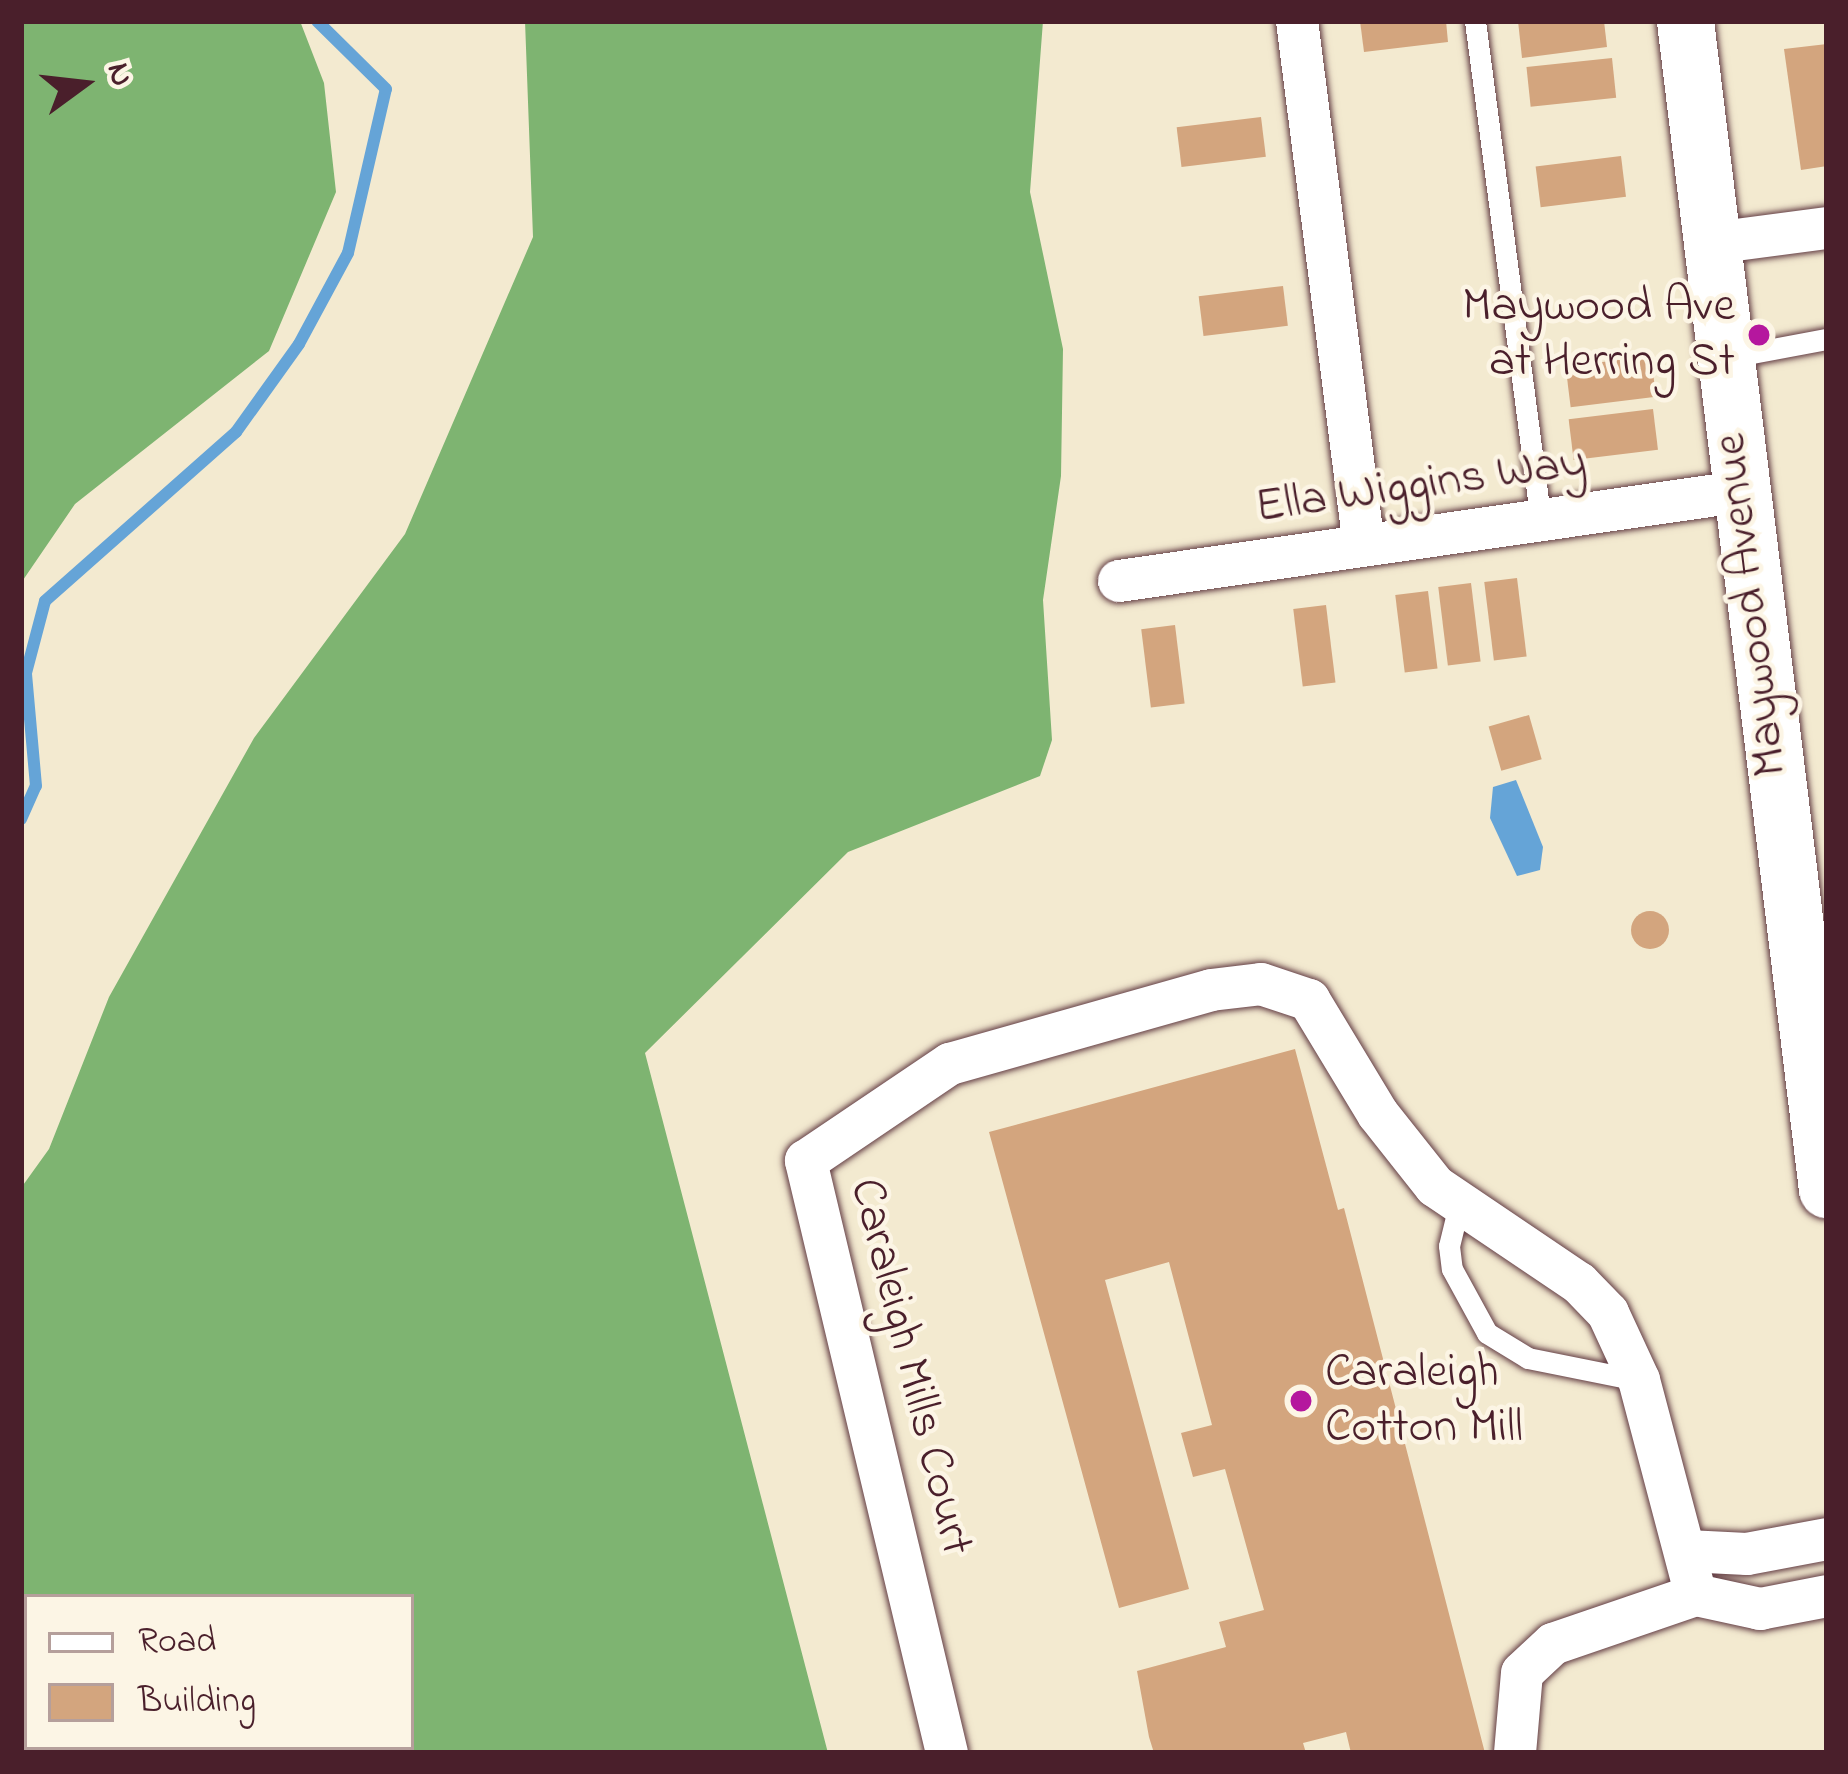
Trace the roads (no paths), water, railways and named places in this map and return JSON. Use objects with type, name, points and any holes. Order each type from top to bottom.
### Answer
[{"type":"main road","name":"Maywood Avenue","points":[[1685,21],[1737,492],[1827,1189]]},
{"type":"street","points":[[1297,21],[1364,546]]},
{"type":"street","points":[[1713,243],[1827,228]]},
{"type":"street","name":"Ella Wiggins Way","points":[[1119,580],[1737,492]]},
{"type":"street","name":"Caraleigh Mills Court","points":[[947,1753],[806,1161],[950,1064],[1211,990],[1261,984],[1309,1000],[1413,1164],[1460,1205],[1579,1283],[1608,1313],[1639,1380],[1696,1595]]},
{"type":"street","points":[[1515,1753],[1522,1672],[1552,1644],[1696,1595],[1738,1608],[1793,1581],[1827,1539]]},
{"type":"street","points":[[1687,1551],[1793,1581]]},
{"type":"lane","points":[[1475,21],[1541,522]]},
{"type":"lane","points":[[1724,358],[1827,339]]},
{"type":"lane","points":[[1460,1205],[1452,1269],[1486,1333],[1528,1358],[1639,1380]]},
{"type":"water","points":[[1516,780],[1543,847],[1540,870],[1517,876],[1490,818],[1493,787]]},
{"type":"waterway","points":[[21,819],[36,786],[26,673],[45,601],[236,432],[299,344],[348,253],[386,89],[317,21]]},
{"type":"place","name":"Maywood Ave at Herring St","points":[[1759,335]]},
{"type":"place","name":"Caraleigh Cotton Mill","points":[[1301,1401]]}]
